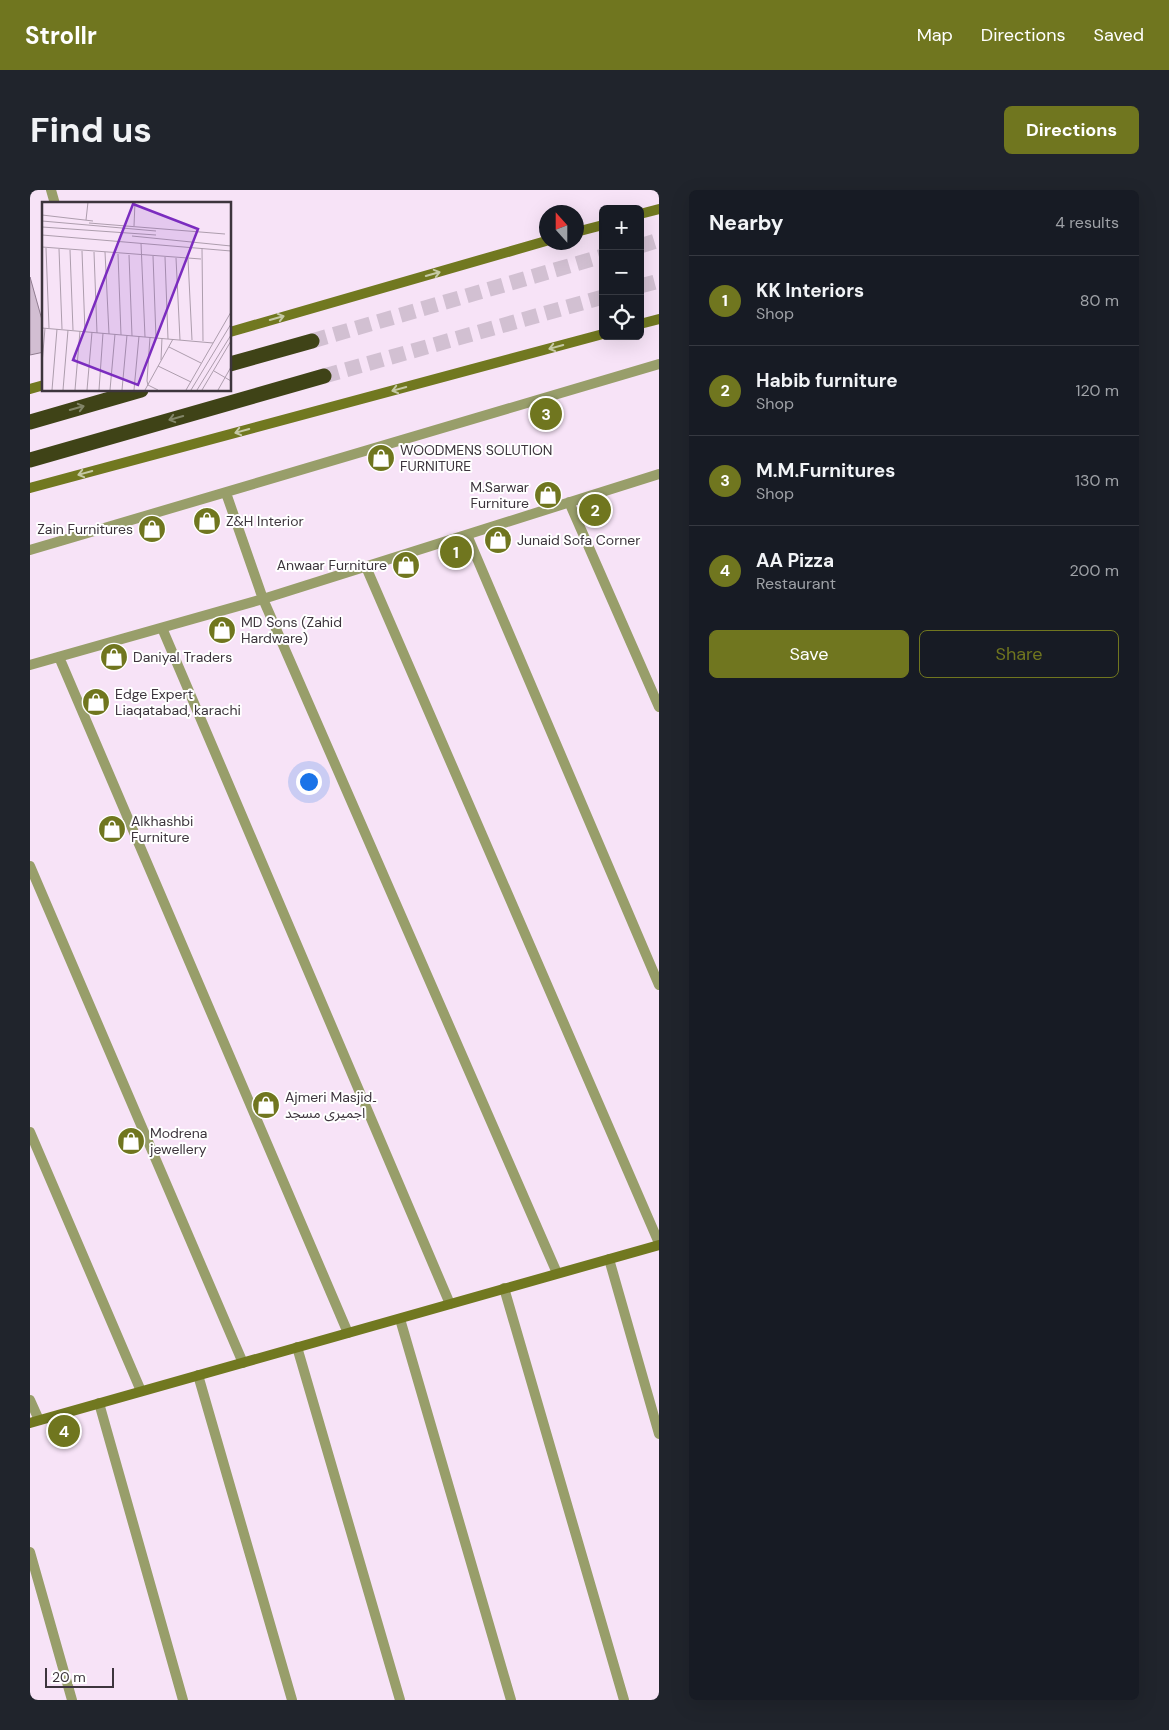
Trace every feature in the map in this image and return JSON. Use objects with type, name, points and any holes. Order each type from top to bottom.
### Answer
[{"type":"highway","points":[[231,364],[312,341]]},
{"type":"highway","points":[[30,460],[324,376]]},
{"type":"highway","points":[[30,422],[138,391]]},
{"type":"street","points":[[644,213],[659,208]]},
{"type":"street","points":[[584,230],[599,226]]},
{"type":"street","points":[[231,332],[539,243]]},
{"type":"street","points":[[644,323],[659,319]]},
{"type":"street","points":[[30,488],[599,335]]},
{"type":"street","points":[[30,550],[659,364]]},
{"type":"street","points":[[30,666],[263,599],[659,474]]},
{"type":"street","points":[[226,493],[263,599],[557,1274]]},
{"type":"street","points":[[569,502],[659,707]]},
{"type":"street","points":[[467,535],[659,985]]},
{"type":"street","points":[[30,1400],[34,1422],[659,1244],[366,566]]},
{"type":"street","points":[[162,628],[450,1304]]},
{"type":"street","points":[[59,657],[348,1333]]},
{"type":"street","points":[[30,866],[243,1362]]},
{"type":"street","points":[[30,1132],[140,1392]]},
{"type":"street","points":[[609,1259],[659,1434]]},
{"type":"street","points":[[504,1288],[624,1700]]},
{"type":"street","points":[[400,1319],[511,1700]]},
{"type":"street","points":[[297,1347],[400,1700]]},
{"type":"street","points":[[198,1375],[292,1700]]},
{"type":"street","points":[[99,1403],[183,1700]]},
{"type":"street","points":[[30,1552],[72,1700]]},
{"type":"building","points":[[30,277],[42,320],[42,352],[30,355]]},
{"type":"tunnel","points":[[644,245],[659,240]]},
{"type":"tunnel","points":[[312,341],[599,257]]},
{"type":"tunnel","points":[[644,285],[659,281]]},
{"type":"tunnel","points":[[324,376],[599,298]]},
{"type":"place","name":"M.M.Furnitures","points":[[546,414]]},
{"type":"place","name":"WOODMENS SOLUTION FURNITURE","points":[[381,458]]},
{"type":"place","name":"M.Sarwar Furniture","points":[[548,495]]},
{"type":"place","name":"Habib furniture","points":[[595,510]]},
{"type":"place","name":"Z&H Interior","points":[[207,521]]},
{"type":"place","name":"Zain Furnitures","points":[[152,529]]},
{"type":"place","name":"Junaid Sofa Corner","points":[[498,540]]},
{"type":"place","name":"KK Interiors","points":[[456,552]]},
{"type":"place","name":"Anwaar Furniture","points":[[406,565]]},
{"type":"place","name":"MD Sons (Zahid Hardware)","points":[[222,630]]},
{"type":"place","name":"Daniyal Traders","points":[[114,657]]},
{"type":"place","name":"Edge Expert Liaqatabad, karachi","points":[[96,702]]},
{"type":"place","name":"Alkhashbi Furniture","points":[[112,829]]},
{"type":"place","name":"Ajmeri Masjid۔ اجمیری مسجد","points":[[266,1105]]},
{"type":"place","name":"Modrena jewellery","points":[[131,1141]]},
{"type":"place","name":"AA Pizza","points":[[64,1431]]}]
